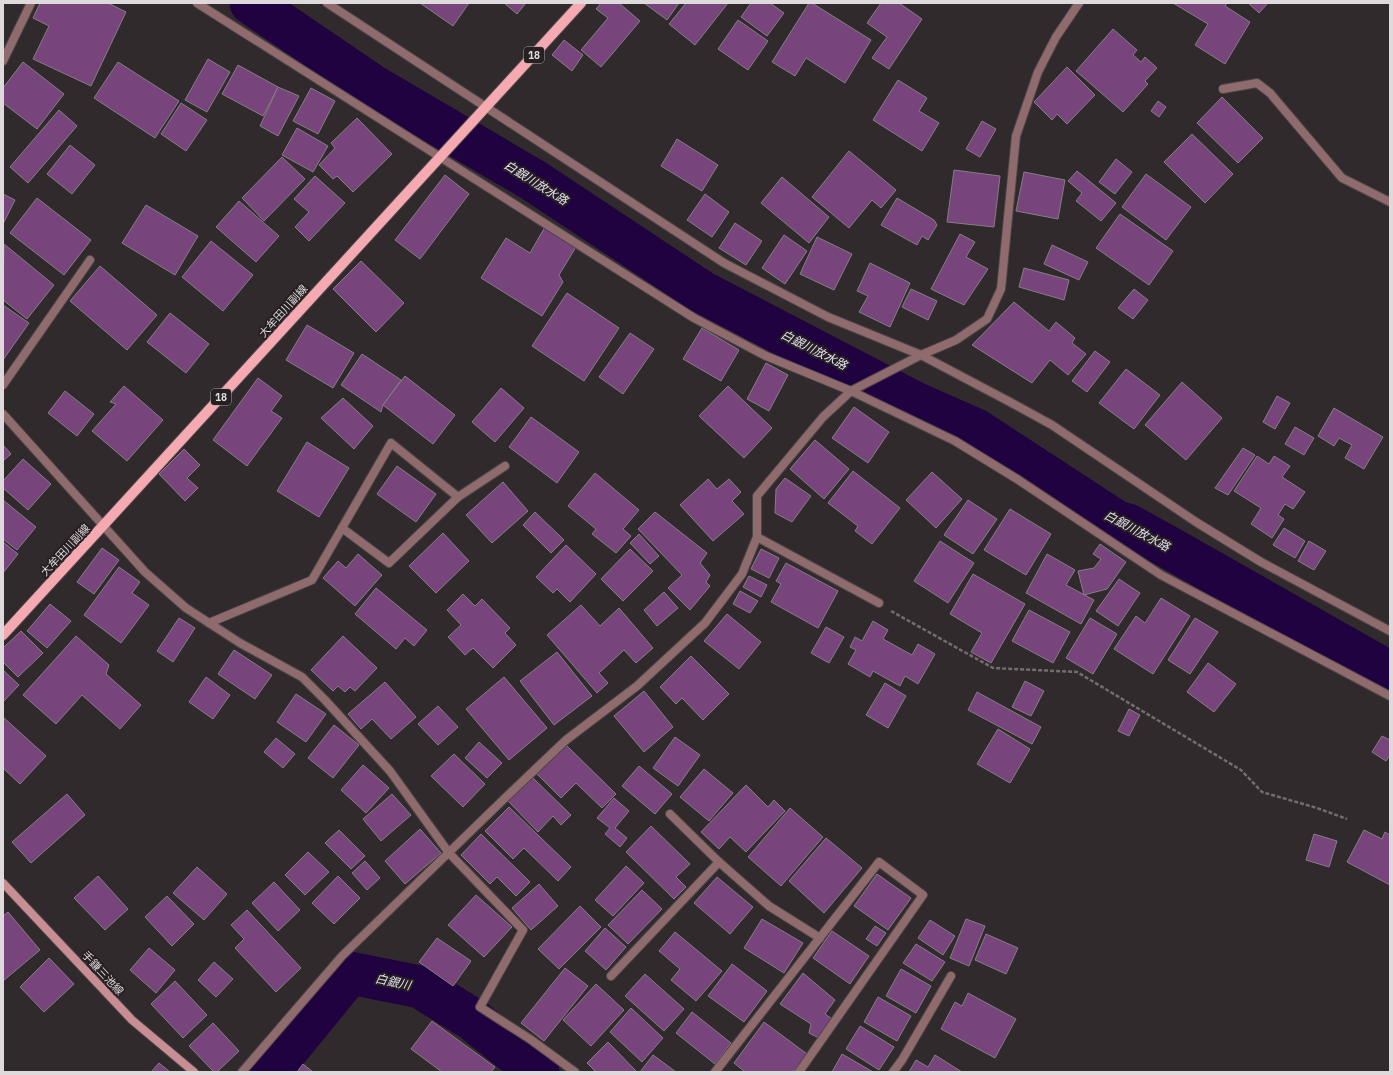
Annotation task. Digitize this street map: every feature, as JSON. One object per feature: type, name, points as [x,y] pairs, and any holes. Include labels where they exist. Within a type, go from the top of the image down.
[{"type":"main road","name":"大牟田川副線","points":[[3,635],[581,3]]},
{"type":"main road","name":"手鎌三池線","points":[[3,883],[132,1020],[194,1072]]},
{"type":"street","points":[[3,61],[31,3]]},
{"type":"street","points":[[197,3],[694,318],[766,356],[851,391],[955,441],[1017,479],[1161,575],[1390,696]]},
{"type":"street","points":[[327,3],[483,110],[724,263],[828,317],[921,355],[1052,425],[1189,518],[1261,562],[1390,631]]},
{"type":"street","points":[[242,1072],[342,956],[566,740],[637,686],[704,623],[742,574],[757,537],[757,496],[823,417],[851,391],[921,355],[956,340],[987,319],[1000,289],[1016,136],[1038,72],[1056,37],[1079,3]]},
{"type":"street","points":[[1223,90],[1257,83],[1270,93],[1342,178],[1390,202]]},
{"type":"street","points":[[3,385],[90,260]]},
{"type":"street","points":[[3,414],[145,572],[186,608],[307,682],[390,771],[449,853],[523,930],[480,1007],[530,1039],[575,1072]]},
{"type":"street","points":[[209,622],[312,580],[391,443],[458,496]]},
{"type":"street","points":[[342,528],[389,563],[458,496],[505,466]]},
{"type":"street","points":[[757,537],[879,604]]},
{"type":"street","points":[[670,814],[719,862],[769,906],[820,938]]},
{"type":"street","points":[[611,976],[719,862]]},
{"type":"street","points":[[715,1072],[879,862],[923,895],[799,1072]]},
{"type":"street","points":[[894,1072],[951,976]]},
{"type":"path","points":[[879,604],[993,668],[1077,672],[1241,770],[1262,792],[1318,808],[1347,819]]},
{"type":"building","points":[[40,3],[108,3],[126,12],[91,86],[33,59],[49,26],[33,18]]},
{"type":"building","points":[[420,3],[469,3],[453,26]]},
{"type":"building","points":[[504,3],[526,3],[517,14]]},
{"type":"building","points":[[601,3],[619,3],[640,21],[601,67],[581,50],[608,18],[596,9]]},
{"type":"building","points":[[644,3],[679,3],[667,20]]},
{"type":"building","points":[[686,3],[728,3],[695,45],[669,24]]},
{"type":"building","points":[[751,3],[770,3],[784,13],[767,36],[741,17]]},
{"type":"building","points":[[809,3],[812,3],[871,40],[845,83],[806,58],[795,76],[772,62]]},
{"type":"building","points":[[881,3],[899,3],[922,19],[889,69],[872,58],[887,37],[867,23]]},
{"type":"building","points":[[1173,3],[1227,3],[1225,6],[1250,22],[1225,64],[1195,45],[1208,24]]},
{"type":"building","points":[[1248,3],[1268,3],[1259,13]]},
{"type":"building","points":[[738,20],[768,41],[748,70],[718,49]]},
{"type":"building","points":[[1113,29],[1137,50],[1133,55],[1141,62],[1145,57],[1157,68],[1145,81],[1148,84],[1123,112],[1076,71]]},
{"type":"building","points":[[564,40],[583,55],[572,71],[552,55]]},
{"type":"building","points":[[208,59],[230,72],[207,112],[185,100]]},
{"type":"building","points":[[23,62],[64,94],[37,129],[3,103],[3,88]]},
{"type":"building","points":[[118,62],[179,101],[155,138],[94,98]]},
{"type":"building","points":[[238,65],[278,87],[263,116],[222,94]]},
{"type":"building","points":[[1067,67],[1095,95],[1067,124],[1057,114],[1052,120],[1034,102]]},
{"type":"building","points":[[898,80],[927,98],[919,111],[939,123],[922,151],[873,120]]},
{"type":"building","points":[[278,87],[299,96],[278,136],[260,126]]},
{"type":"building","points":[[311,88],[335,101],[318,134],[293,121]]},
{"type":"building","points":[[1222,97],[1263,138],[1238,163],[1197,123]]},
{"type":"building","points":[[1158,101],[1166,107],[1159,117],[1151,111]]},
{"type":"building","points":[[181,103],[207,120],[186,151],[161,134]]},
{"type":"building","points":[[59,110],[77,126],[28,183],[10,167]]},
{"type":"building","points":[[357,118],[392,154],[353,192],[337,176],[333,179],[319,165],[335,148],[331,143]]},
{"type":"building","points":[[982,121],[996,129],[980,157],[966,149]]},
{"type":"building","points":[[297,128],[328,146],[313,172],[282,155]]},
{"type":"building","points":[[1192,134],[1233,174],[1205,203],[1164,162]]},
{"type":"building","points":[[677,139],[718,165],[702,191],[661,166]]},
{"type":"building","points":[[70,145],[95,165],[72,194],[47,174]]},
{"type":"building","points":[[849,151],[896,190],[881,208],[872,200],[849,228],[812,197]]},
{"type":"building","points":[[282,157],[305,179],[264,221],[242,198]]},
{"type":"building","points":[[1116,159],[1132,172],[1115,194],[1099,182]]},
{"type":"building","points":[[954,170],[1000,176],[994,227],[947,222]]},
{"type":"building","points":[[1077,171],[1116,203],[1101,221],[1076,201],[1082,193],[1068,181]]},
{"type":"building","points":[[1024,172],[1065,180],[1058,219],[1016,211]]},
{"type":"building","points":[[1146,174],[1191,207],[1166,240],[1122,207]]},
{"type":"building","points":[[445,175],[469,194],[420,259],[395,240]]},
{"type":"building","points":[[315,176],[345,203],[309,241],[295,227],[309,212],[294,199]]},
{"type":"building","points":[[782,177],[829,217],[809,243],[761,203]]},
{"type":"building","points":[[3,194],[15,200],[3,224]]},
{"type":"building","points":[[705,194],[729,212],[712,237],[687,220]]},
{"type":"building","points":[[37,198],[91,240],[64,275],[10,233]]},
{"type":"building","points":[[897,198],[934,220],[937,225],[928,240],[922,236],[917,245],[881,225]]},
{"type":"building","points":[[239,201],[279,236],[256,262],[216,227]]},
{"type":"building","points":[[146,205],[198,236],[175,275],[122,243]]},
{"type":"building","points":[[1120,214],[1173,251],[1149,285],[1096,248]]},
{"type":"building","points":[[735,223],[762,241],[746,265],[719,248]]},
{"type":"building","points":[[545,227],[576,247],[559,275],[563,282],[542,316],[481,278],[506,238],[530,253]]},
{"type":"building","points":[[960,234],[975,242],[966,257],[988,269],[964,305],[931,289]]},
{"type":"building","points":[[784,235],[807,251],[785,284],[762,268]]},
{"type":"building","points":[[817,237],[852,254],[834,290],[800,274]]},
{"type":"building","points":[[211,241],[253,275],[223,311],[182,277]]},
{"type":"building","points":[[4,244],[54,285],[27,319],[3,300]]},
{"type":"building","points":[[1052,245],[1088,262],[1079,280],[1044,264]]},
{"type":"building","points":[[361,261],[404,303],[376,332],[333,289]]},
{"type":"building","points":[[870,263],[910,283],[890,327],[859,312],[868,296],[857,291]]},
{"type":"building","points":[[100,266],[157,315],[127,350],[70,301]]},
{"type":"building","points":[[1024,268],[1069,280],[1064,300],[1019,287]]},
{"type":"building","points":[[911,289],[937,301],[928,320],[902,307]]},
{"type":"building","points":[[1134,289],[1148,300],[1133,319],[1118,308]]},
{"type":"building","points":[[567,293],[619,328],[584,381],[532,346]]},
{"type":"building","points":[[1014,302],[1049,331],[1056,322],[1075,338],[1072,343],[1086,354],[1068,375],[1050,360],[1032,383],[972,345]]},
{"type":"building","points":[[3,305],[29,323],[3,360]]},
{"type":"building","points":[[170,313],[209,344],[186,373],[147,342]]},
{"type":"building","points":[[307,325],[354,353],[333,388],[286,360]]},
{"type":"building","points":[[702,328],[739,350],[721,381],[683,359]]},
{"type":"building","points":[[630,333],[654,349],[623,394],[599,377]]},
{"type":"building","points":[[1095,351],[1110,362],[1087,392],[1072,381]]},
{"type":"building","points":[[362,354],[401,380],[383,405],[381,412],[341,385]]},
{"type":"building","points":[[766,363],[788,375],[769,411],[747,399]]},
{"type":"building","points":[[1126,369],[1160,395],[1134,429],[1099,403]]},
{"type":"building","points":[[405,376],[455,415],[433,444],[383,405]]},
{"type":"building","points":[[258,378],[282,396],[271,411],[282,418],[247,466],[213,440]]},
{"type":"building","points":[[1182,382],[1222,418],[1186,460],[1145,425]]},
{"type":"building","points":[[124,386],[163,420],[127,461],[92,431],[116,404],[110,402]]},
{"type":"building","points":[[728,386],[772,428],[744,458],[699,416]]},
{"type":"building","points":[[501,388],[524,408],[495,442],[472,422]]},
{"type":"building","points":[[65,391],[94,414],[77,436],[48,413]]},
{"type":"building","points":[[1277,396],[1290,403],[1275,429],[1263,422]]},
{"type":"building","points":[[343,398],[373,426],[354,449],[321,418]]},
{"type":"building","points":[[854,407],[889,432],[868,463],[832,438]]},
{"type":"building","points":[[1334,408],[1383,437],[1364,469],[1345,458],[1352,445],[1339,438],[1334,446],[1318,436]]},
{"type":"building","points":[[531,417],[579,452],[557,483],[509,447]]},
{"type":"building","points":[[1295,427],[1314,438],[1304,455],[1285,444]]},
{"type":"building","points":[[815,440],[849,469],[824,499],[790,469]]},
{"type":"building","points":[[307,442],[349,468],[319,517],[277,491]]},
{"type":"building","points":[[3,445],[11,454],[3,461]]},
{"type":"building","points":[[1243,448],[1255,455],[1228,495],[1215,488]]},
{"type":"building","points":[[184,449],[200,465],[187,478],[198,488],[185,501],[159,474]]},
{"type":"building","points":[[1257,456],[1269,464],[1274,456],[1290,466],[1282,477],[1305,492],[1293,509],[1285,504],[1278,515],[1284,519],[1272,538],[1251,524],[1261,508],[1234,491]]},
{"type":"building","points":[[23,459],[51,484],[28,510],[3,488],[3,481]]},
{"type":"building","points":[[397,466],[436,494],[416,522],[377,494]]},
{"type":"building","points":[[853,471],[900,508],[872,544],[855,531],[858,526],[828,503]]},
{"type":"building","points":[[932,472],[962,499],[936,528],[906,500]]},
{"type":"building","points":[[595,473],[639,510],[623,529],[631,536],[616,553],[592,534],[596,529],[568,506]]},
{"type":"building","points":[[785,478],[811,496],[792,522],[775,513],[776,489]]},
{"type":"building","points":[[708,479],[717,489],[729,479],[741,492],[732,501],[744,514],[713,541],[680,505]]},
{"type":"building","points":[[503,482],[528,511],[492,543],[466,515]]},
{"type":"building","points":[[3,500],[36,527],[17,550],[3,539]]},
{"type":"building","points":[[968,500],[997,519],[973,554],[944,535]]},
{"type":"building","points":[[1010,509],[1051,534],[1026,575],[984,550]]},
{"type":"building","points":[[535,512],[564,540],[551,553],[523,525]]},
{"type":"building","points":[[655,512],[707,553],[700,563],[710,575],[706,582],[710,586],[690,610],[668,588],[682,575],[638,529]]},
{"type":"building","points":[[1284,528],[1305,541],[1295,558],[1273,545]]},
{"type":"building","points":[[443,533],[469,561],[436,593],[409,566]]},
{"type":"building","points":[[639,534],[659,556],[650,564],[630,543]]},
{"type":"building","points":[[940,541],[974,563],[948,603],[914,581]]},
{"type":"building","points":[[1309,541],[1326,551],[1314,570],[1298,561]]},
{"type":"building","points":[[3,542],[18,554],[3,573]]},
{"type":"building","points":[[1100,544],[1126,562],[1107,589],[1084,595],[1078,571],[1094,568],[1101,559],[1093,554]]},
{"type":"building","points":[[566,545],[596,574],[570,602],[557,589],[553,593],[536,577]]},
{"type":"building","points":[[102,548],[119,560],[94,594],[77,582]]},
{"type":"building","points":[[630,549],[653,571],[623,601],[601,579]]},
{"type":"building","points":[[761,549],[779,558],[769,578],[751,569]]},
{"type":"building","points":[[358,554],[382,575],[355,606],[323,578],[338,561],[346,568]]},
{"type":"building","points":[[1047,554],[1075,570],[1066,585],[1094,600],[1081,624],[1026,593]]},
{"type":"building","points":[[786,563],[838,591],[818,628],[771,602],[781,584],[776,581]]},
{"type":"building","points":[[119,567],[140,582],[132,593],[149,605],[121,643],[84,615]]},
{"type":"building","points":[[973,574],[1025,604],[991,663],[971,652],[982,633],[950,614]]},
{"type":"building","points":[[749,576],[767,585],[761,597],[743,587]]},
{"type":"building","points":[[1119,579],[1140,593],[1118,626],[1096,611]]},
{"type":"building","points":[[376,588],[427,630],[414,646],[405,638],[396,649],[355,614]]},
{"type":"building","points":[[740,591],[758,601],[750,613],[733,604]]},
{"type":"building","points":[[664,592],[678,608],[657,626],[644,610]]},
{"type":"building","points":[[463,594],[475,606],[482,599],[510,628],[505,633],[516,645],[493,668],[473,648],[465,655],[448,637],[461,625],[447,610]]},
{"type":"building","points":[[1161,598],[1190,616],[1153,674],[1114,649],[1136,616],[1145,623]]},
{"type":"building","points":[[50,604],[71,621],[47,648],[27,631]]},
{"type":"building","points":[[581,605],[600,626],[619,608],[653,648],[636,663],[624,650],[599,673],[608,683],[597,693],[547,635]]},
{"type":"building","points":[[1029,610],[1070,632],[1053,663],[1012,641]]},
{"type":"building","points":[[727,614],[761,642],[739,669],[704,641]]},
{"type":"building","points":[[179,618],[195,628],[173,662],[157,651]]},
{"type":"building","points":[[1090,618],[1117,634],[1093,674],[1066,658]]},
{"type":"building","points":[[1195,618],[1218,632],[1190,674],[1168,660]]},
{"type":"building","points":[[873,621],[888,630],[883,639],[912,655],[918,644],[935,654],[918,684],[905,676],[900,686],[873,671],[870,677],[848,664],[856,650],[850,647],[855,637],[862,641]]},
{"type":"building","points":[[826,627],[844,637],[829,663],[811,653]]},
{"type":"building","points":[[21,631],[43,653],[18,677],[3,662],[3,648]]},
{"type":"building","points":[[76,636],[109,665],[106,674],[141,705],[120,729],[82,695],[56,724],[23,695]]},
{"type":"building","points":[[343,636],[377,668],[355,691],[350,687],[345,692],[338,686],[333,691],[311,670]]},
{"type":"building","points":[[234,650],[272,675],[255,699],[218,674]]},
{"type":"building","points":[[557,652],[592,696],[554,725],[520,681]]},
{"type":"building","points":[[691,656],[729,694],[703,720],[682,698],[676,704],[660,687]]},
{"type":"building","points":[[1208,663],[1236,684],[1214,712],[1187,692]]},
{"type":"building","points":[[3,670],[19,685],[3,702]]},
{"type":"building","points":[[206,677],[230,695],[213,719],[189,702]]},
{"type":"building","points":[[504,677],[547,728],[509,760],[466,709]]},
{"type":"building","points":[[1025,681],[1044,691],[1031,716],[1012,707]]},
{"type":"building","points":[[385,682],[416,717],[391,739],[372,719],[361,729],[348,714]]},
{"type":"building","points":[[885,683],[906,696],[888,728],[866,715]]},
{"type":"building","points":[[644,691],[673,727],[644,752],[614,716]]},
{"type":"building","points":[[977,692],[1041,727],[1032,744],[968,710]]},
{"type":"building","points":[[296,694],[326,714],[306,742],[277,722]]},
{"type":"building","points":[[438,706],[458,727],[438,745],[418,724]]},
{"type":"building","points":[[1129,709],[1140,715],[1129,736],[1118,731]]},
{"type":"building","points":[[3,717],[46,756],[20,784],[3,768]]},
{"type":"building","points":[[334,725],[359,745],[333,778],[308,758]]},
{"type":"building","points":[[998,729],[1030,749],[1010,783],[977,764]]},
{"type":"building","points":[[1382,736],[1390,740],[1390,755],[1386,761],[1372,752]]},
{"type":"building","points":[[675,737],[700,755],[678,786],[653,768]]},
{"type":"building","points":[[276,738],[295,754],[283,768],[264,752]]},
{"type":"building","points":[[479,742],[502,763],[487,778],[465,758]]},
{"type":"building","points":[[566,745],[616,794],[602,808],[576,783],[561,798],[537,774]]},
{"type":"building","points":[[454,754],[485,784],[463,807],[431,776]]},
{"type":"building","points":[[363,765],[389,788],[366,813],[341,790]]},
{"type":"building","points":[[639,766],[672,794],[655,814],[622,786]]},
{"type":"building","points":[[704,769],[733,793],[709,821],[680,797]]},
{"type":"building","points":[[532,777],[571,815],[561,825],[553,816],[538,832],[508,801]]},
{"type":"building","points":[[746,785],[768,807],[774,800],[785,811],[746,852],[730,837],[719,849],[701,832]]},
{"type":"building","points":[[67,794],[85,815],[31,863],[12,842]]},
{"type":"building","points":[[392,794],[411,815],[381,841],[363,819]]},
{"type":"building","points":[[614,798],[629,811],[615,828],[627,838],[620,847],[605,834],[610,828],[597,818]]},
{"type":"building","points":[[509,807],[571,867],[558,881],[524,848],[513,859],[485,831]]},
{"type":"building","points":[[790,808],[823,837],[781,886],[748,857]]},
{"type":"building","points":[[651,826],[690,864],[676,877],[686,887],[674,899],[626,852]]},
{"type":"building","points":[[420,829],[441,853],[405,884],[385,861]]},
{"type":"building","points":[[339,830],[365,856],[351,869],[325,843]]},
{"type":"building","points":[[1364,830],[1382,839],[1385,832],[1390,835],[1390,885],[1347,862]]},
{"type":"building","points":[[481,834],[530,882],[516,896],[497,877],[490,884],[461,855]]},
{"type":"building","points":[[1314,834],[1337,841],[1329,867],[1306,860]]},
{"type":"building","points":[[826,838],[862,868],[824,913],[789,881]]},
{"type":"building","points":[[308,852],[329,872],[305,895],[285,875]]},
{"type":"building","points":[[365,861],[380,878],[367,890],[352,873]]},
{"type":"building","points":[[626,866],[644,883],[613,916],[595,900]]},
{"type":"building","points":[[197,867],[227,894],[204,920],[173,893]]},
{"type":"building","points":[[877,874],[911,898],[888,930],[854,906]]},
{"type":"building","points":[[98,876],[128,909],[105,930],[74,898]]},
{"type":"building","points":[[338,876],[360,898],[334,924],[312,903]]},
{"type":"building","points":[[717,877],[753,907],[730,934],[694,903]]},
{"type":"building","points":[[274,882],[300,910],[278,931],[252,903]]},
{"type":"building","points":[[539,884],[558,906],[531,930],[512,908]]},
{"type":"building","points":[[642,890],[662,909],[628,944],[608,925]]},
{"type":"building","points":[[476,895],[512,927],[484,957],[448,925]]},
{"type":"building","points":[[167,896],[194,924],[172,946],[145,917]]},
{"type":"building","points":[[580,906],[601,927],[559,969],[538,949]]},
{"type":"building","points":[[247,910],[301,968],[276,992],[235,948],[244,939],[231,925]]},
{"type":"building","points":[[8,912],[40,950],[3,981],[3,916]]},
{"type":"building","points":[[762,919],[803,943],[784,973],[744,948]]},
{"type":"building","points":[[966,919],[985,926],[969,966],[950,958]]},
{"type":"building","points":[[930,920],[955,936],[943,955],[918,938]]},
{"type":"building","points":[[875,926],[886,933],[877,946],[866,939]]},
{"type":"building","points":[[605,928],[626,947],[606,970],[585,951]]},
{"type":"building","points":[[832,931],[869,956],[850,984],[813,958]]},
{"type":"building","points":[[675,932],[722,971],[696,1001],[671,980],[680,969],[659,951]]},
{"type":"building","points":[[986,934],[1018,948],[1006,974],[975,960]]},
{"type":"building","points":[[437,938],[471,961],[453,986],[419,962]]},
{"type":"building","points":[[916,944],[945,962],[932,981],[903,963]]},
{"type":"building","points":[[149,948],[175,970],[156,993],[130,970]]},
{"type":"building","points":[[49,958],[74,984],[44,1012],[20,987]]},
{"type":"building","points":[[214,962],[233,979],[216,997],[198,980]]},
{"type":"building","points":[[732,964],[767,991],[744,1022],[708,996]]},
{"type":"building","points":[[565,968],[588,986],[544,1041],[521,1023]]},
{"type":"building","points":[[901,969],[931,986],[916,1013],[886,996]]},
{"type":"building","points":[[803,973],[835,1000],[825,1014],[832,1019],[819,1038],[809,1033],[811,1024],[780,1004]]},
{"type":"building","points":[[645,974],[684,1009],[664,1031],[625,996]]},
{"type":"building","points":[[175,981],[207,1015],[183,1038],[151,1004]]},
{"type":"building","points":[[596,984],[624,1010],[591,1046],[563,1020]]},
{"type":"building","points":[[968,993],[1016,1019],[995,1058],[941,1029],[955,1002],[962,1006]]},
{"type":"building","points":[[878,997],[911,1016],[897,1041],[864,1022]]},
{"type":"building","points":[[631,1008],[663,1038],[642,1062],[610,1032]]},
{"type":"building","points":[[692,1012],[731,1043],[715,1064],[676,1033]]},
{"type":"building","points":[[432,1021],[495,1067],[491,1072],[442,1072],[411,1049]]},
{"type":"building","points":[[764,1022],[807,1054],[793,1072],[745,1072],[734,1063]]},
{"type":"building","points":[[213,1023],[239,1051],[217,1072],[214,1072],[189,1046]]},
{"type":"building","points":[[860,1026],[894,1047],[879,1070],[846,1049]]},
{"type":"building","points":[[608,1042],[636,1071],[635,1072],[596,1072],[587,1063]]},
{"type":"building","points":[[842,1054],[873,1072],[832,1072]]},
{"type":"building","points":[[653,1055],[676,1072],[640,1072]]},
{"type":"building","points":[[935,1055],[962,1072],[909,1072],[916,1060],[928,1067]]},
{"type":"building","points":[[159,1063],[170,1072],[151,1072]]},
{"type":"building","points":[[303,1064],[313,1072],[297,1072]]},
{"type":"waterway","name":"白銀川放水路","points":[[251,3],[373,86],[533,180],[702,292],[917,404],[976,430],[1117,522],[1128,525],[1168,547],[1390,673]]},
{"type":"waterway","name":"白銀川","points":[[269,1072],[350,973],[420,987],[472,1019],[538,1072]]}]
